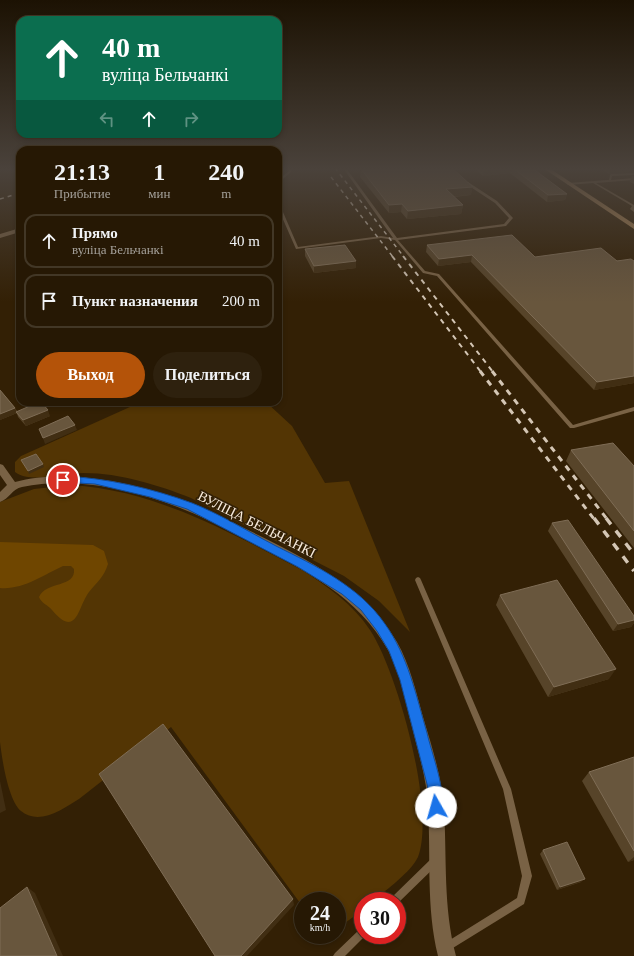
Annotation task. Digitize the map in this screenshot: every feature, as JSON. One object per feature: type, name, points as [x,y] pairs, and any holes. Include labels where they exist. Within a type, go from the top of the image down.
[{"type":"street","points":[[612,213],[634,227]]},
{"type":"street","points":[[0,236],[16,231]]},
{"type":"street","points":[[0,467],[13,486],[0,498]]},
{"type":"street","name":"ВУЛІЦА БЕЛЬЧАНКІ","points":[[13,486],[63,480],[95,481],[171,499],[210,515],[302,564],[346,591],[364,607],[381,627],[394,649],[406,680],[434,784],[439,918],[445,952]]},
{"type":"lane","points":[[377,213],[396,239],[424,272],[438,275],[572,427],[634,409]]},
{"type":"lane","points":[[282,214],[297,248],[381,237],[396,239],[505,225],[511,218],[506,213]]},
{"type":"lane","points":[[418,580],[507,789],[527,876],[522,901],[445,952]]},
{"type":"lane","points":[[403,892],[436,860]]},
{"type":"lane","points":[[338,956],[354,941]]},
{"type":"shaded area","points":[[132,406],[270,406],[292,426],[325,483],[349,481],[410,632],[379,601],[344,576],[191,498],[152,484],[111,475],[76,473],[39,478],[30,477],[15,472],[15,462],[21,456]]},
{"type":"shaded area","points":[[71,485],[102,489],[132,495],[191,515],[247,541],[302,570],[339,596],[356,612],[370,630],[381,650],[402,707],[411,741],[418,775],[422,807],[422,835],[418,857],[410,869],[384,892],[354,892],[354,916],[346,922],[346,892],[294,892],[294,895],[171,727],[79,799],[66,807],[51,814],[35,817],[21,811],[16,806],[6,779],[0,742],[0,502],[34,489]]},
{"type":"shaded area","points":[[0,542],[93,545],[104,551],[108,564],[102,576],[85,598],[76,618],[67,622],[60,618],[41,601],[39,597],[48,589],[70,579],[73,575],[74,569],[71,566],[63,566],[17,587],[0,588]]},
{"type":"building","points":[[512,235],[535,257],[601,248],[617,261],[631,259],[634,261],[634,376],[597,382],[472,255],[439,259],[427,245]]},
{"type":"building","points":[[345,245],[356,261],[314,266],[305,249]]},
{"type":"building","points":[[0,390],[15,408],[0,414]]},
{"type":"building","points":[[30,406],[44,406],[48,410],[23,420],[16,412]]},
{"type":"building","points":[[68,416],[75,425],[43,438],[39,429]]},
{"type":"building","points":[[613,443],[634,466],[634,531],[571,450]]},
{"type":"building","points":[[36,454],[43,464],[28,471],[21,460]]},
{"type":"building","points":[[568,520],[634,616],[634,620],[618,624],[552,523]]},
{"type":"building","points":[[557,580],[616,669],[554,687],[500,595]]},
{"type":"building","points":[[163,724],[293,899],[241,956],[215,956],[99,774]]},
{"type":"building","points":[[634,757],[634,851],[589,772]]},
{"type":"building","points":[[567,842],[585,879],[560,887],[543,850]]},
{"type":"building","points":[[27,887],[57,956],[0,956],[0,908]]},
{"type":"railway","points":[[359,213],[393,257]]},
{"type":"railway","points":[[370,213],[404,257]]},
{"type":"railway","points":[[392,256],[481,372]]},
{"type":"railway","points":[[403,256],[493,372]]},
{"type":"railway","points":[[480,371],[594,519]]},
{"type":"railway","points":[[492,371],[607,519]]},
{"type":"railway","points":[[594,518],[634,571]]},
{"type":"railway","points":[[606,518],[634,554]]},
{"type":"route","points":[[63,480],[95,481],[171,499],[190,506],[210,515],[326,577],[346,591],[364,607],[381,627],[394,649],[406,680],[434,784],[436,807]]}]
